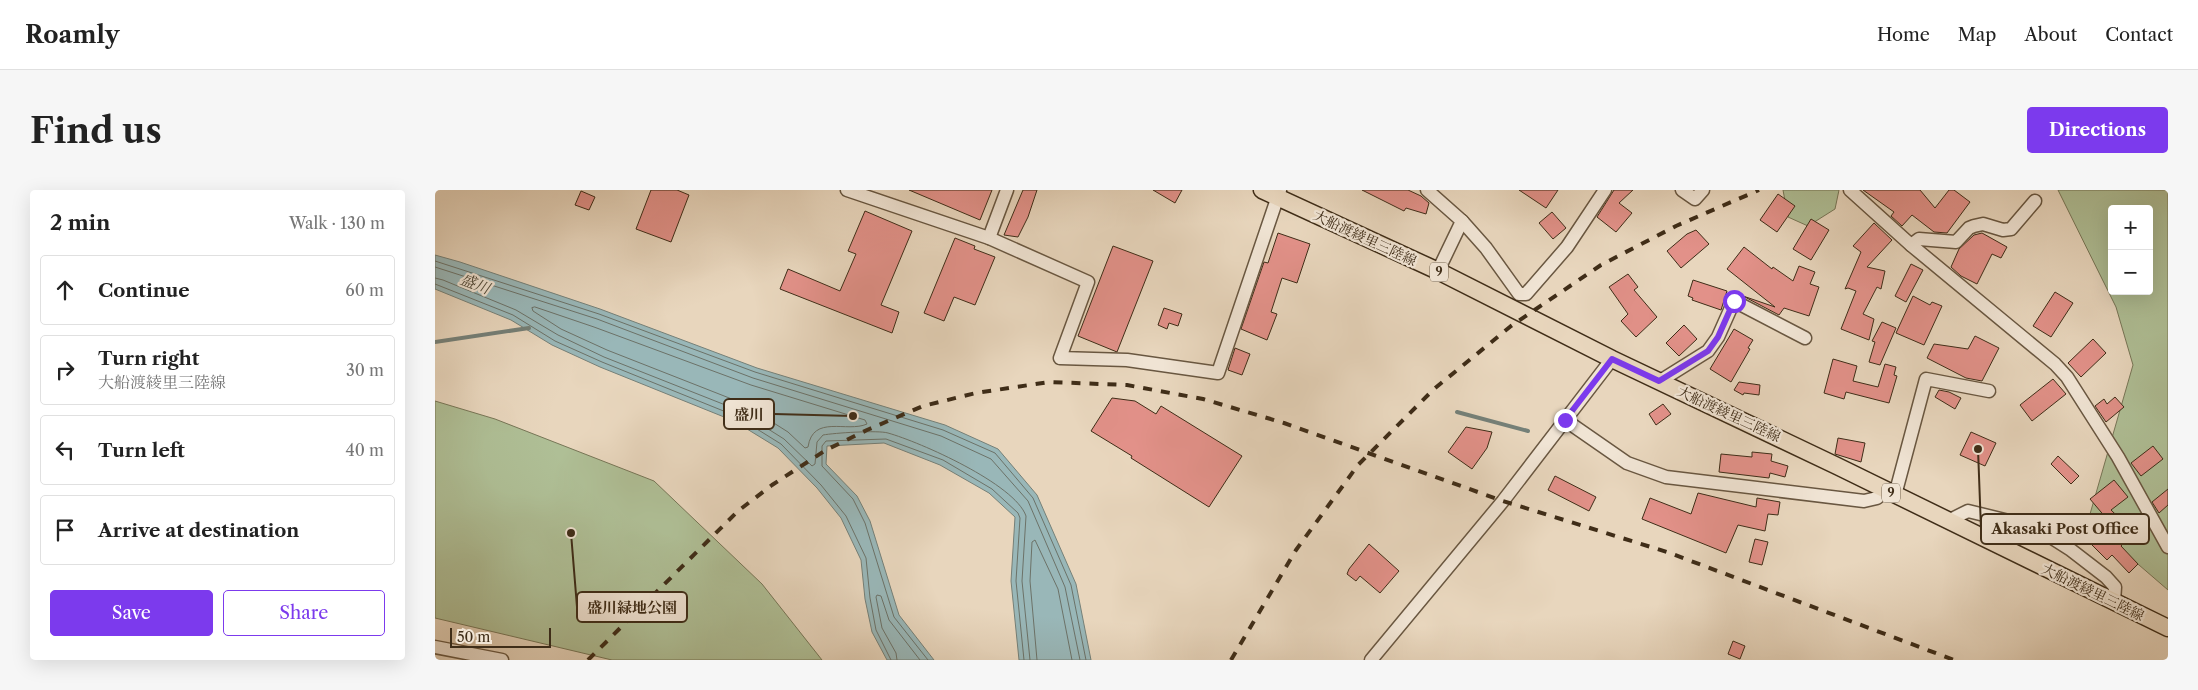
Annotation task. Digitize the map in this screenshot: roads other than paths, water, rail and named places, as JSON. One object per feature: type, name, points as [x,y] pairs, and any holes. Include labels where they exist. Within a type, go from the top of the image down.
[{"type":"main road","name":"大船渡綾里三陸線","points":[[1273,192],[1438,271],[1612,359],[1891,492],[2168,628]]},
{"type":"street","points":[[847,190],[989,238],[1088,282],[1060,358],[1127,360],[1218,373],[1273,192]]},
{"type":"street","points":[[989,238],[1007,190]]},
{"type":"street","points":[[1427,190],[1462,221],[1486,248],[1519,294],[1526,294],[1567,247],[1605,190]]},
{"type":"street","points":[[1682,190],[1695,199],[1703,190]]},
{"type":"street","points":[[1850,190],[1911,245],[2055,364],[2067,378],[2118,457],[2168,547]]},
{"type":"street","points":[[1911,245],[1919,240],[1956,242],[1969,228],[1983,224],[2003,230],[2011,228],[2035,201]]},
{"type":"street","points":[[1438,271],[1462,221]]},
{"type":"street","points":[[1659,381],[1708,351],[1718,337],[1734,301],[1805,338]]},
{"type":"street","points":[[1371,660],[1503,501],[1612,359]]},
{"type":"street","points":[[1565,420],[1627,463],[1666,477],[1864,501],[1891,492],[1926,379],[1989,392]]},
{"type":"street","points":[[1948,521],[1968,511],[2025,525],[2049,536],[2106,577],[2115,587],[2114,602]]},
{"type":"street","points":[[435,646],[502,660]]},
{"type":"water","points":[[435,255],[600,309],[757,368],[945,425],[998,449],[1037,495],[1076,584],[1091,660],[1019,660],[1011,581],[1015,517],[989,493],[940,465],[884,443],[827,446],[826,464],[857,496],[870,521],[899,615],[934,660],[887,660],[872,632],[865,599],[861,560],[841,518],[817,488],[778,448],[734,421],[600,367],[552,345],[511,320],[435,289]]},
{"type":"waterway","points":[[435,342],[529,328]]},
{"type":"waterway","points":[[1457,412],[1528,431]]},
{"type":"railway","points":[[1231,660],[1296,550],[1358,465],[1434,389],[1511,326],[1601,265],[1676,226],[1759,190]]},
{"type":"railway","points":[[588,660],[738,511],[772,485],[826,450],[923,406],[976,393],[1049,382],[1127,385],[1203,399],[1284,423],[1503,501],[1667,552],[1954,660]]},
{"type":"place","name":"盛川","points":[[853,416]]},
{"type":"place","name":"Akasaki Post Office","points":[[1978,449]]},
{"type":"place","name":"盛川緑地公園","points":[[571,533]]}]
